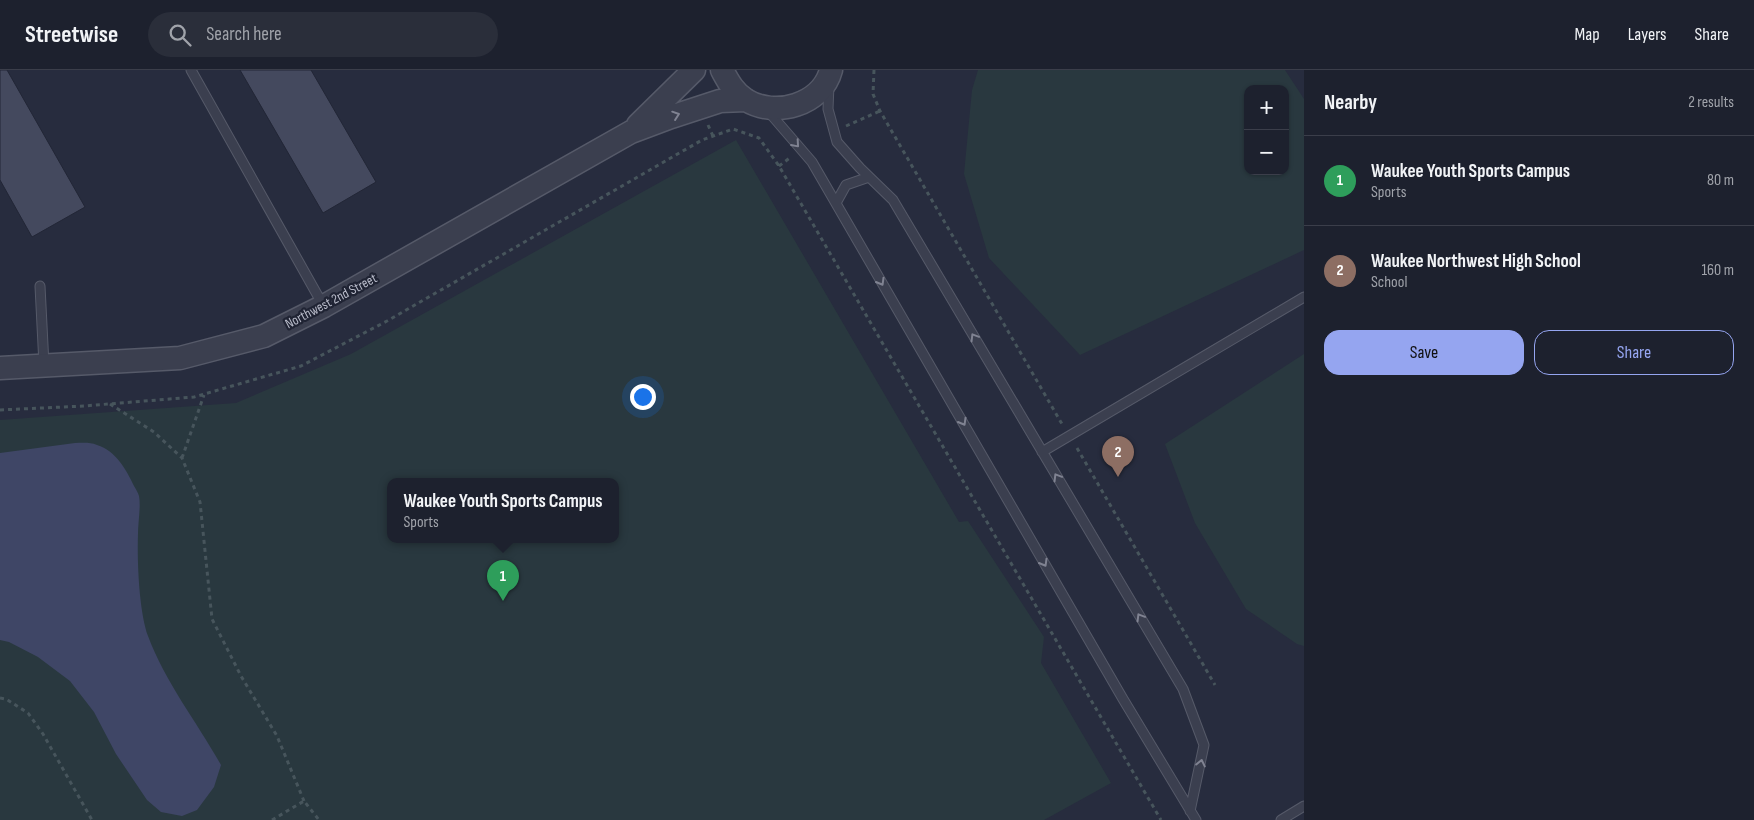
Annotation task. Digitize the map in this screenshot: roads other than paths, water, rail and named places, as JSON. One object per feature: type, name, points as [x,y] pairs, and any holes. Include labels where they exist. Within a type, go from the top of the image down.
[{"type":"street","name":"Northwest 2nd Street","points":[[630,132],[694,70]]},
{"type":"street","points":[[722,70],[731,86],[755,104]]},
{"type":"street","name":"Northwest 2nd Street","points":[[0,368],[180,358],[264,336],[324,306],[630,132],[671,116],[720,101],[783,108],[802,103],[818,92],[831,73]]},
{"type":"lane","points":[[191,70],[324,306]]},
{"type":"lane","points":[[831,73],[828,109],[837,142],[894,200],[1183,689],[1204,744],[1190,811]]},
{"type":"lane","points":[[755,104],[812,162],[1123,699],[1196,820]]},
{"type":"lane","points":[[836,203],[846,185],[870,177]]},
{"type":"lane","points":[[40,286],[44,365]]},
{"type":"lane","points":[[1042,452],[1304,297]]},
{"type":"lane","points":[[1281,820],[1304,806]]},
{"type":"water","points":[[75,443],[94,444],[110,452],[124,467],[138,492],[140,505],[138,572],[142,613],[148,636],[172,686],[221,765],[214,787],[197,810],[182,816],[161,812],[147,800],[116,754],[94,712],[70,681],[38,657],[9,642],[0,640],[0,453]]},
{"type":"place","name":"Waukee Northwest High School","points":[[1118,477]]},
{"type":"place","name":"Waukee Youth Sports Campus","points":[[503,601]]}]
